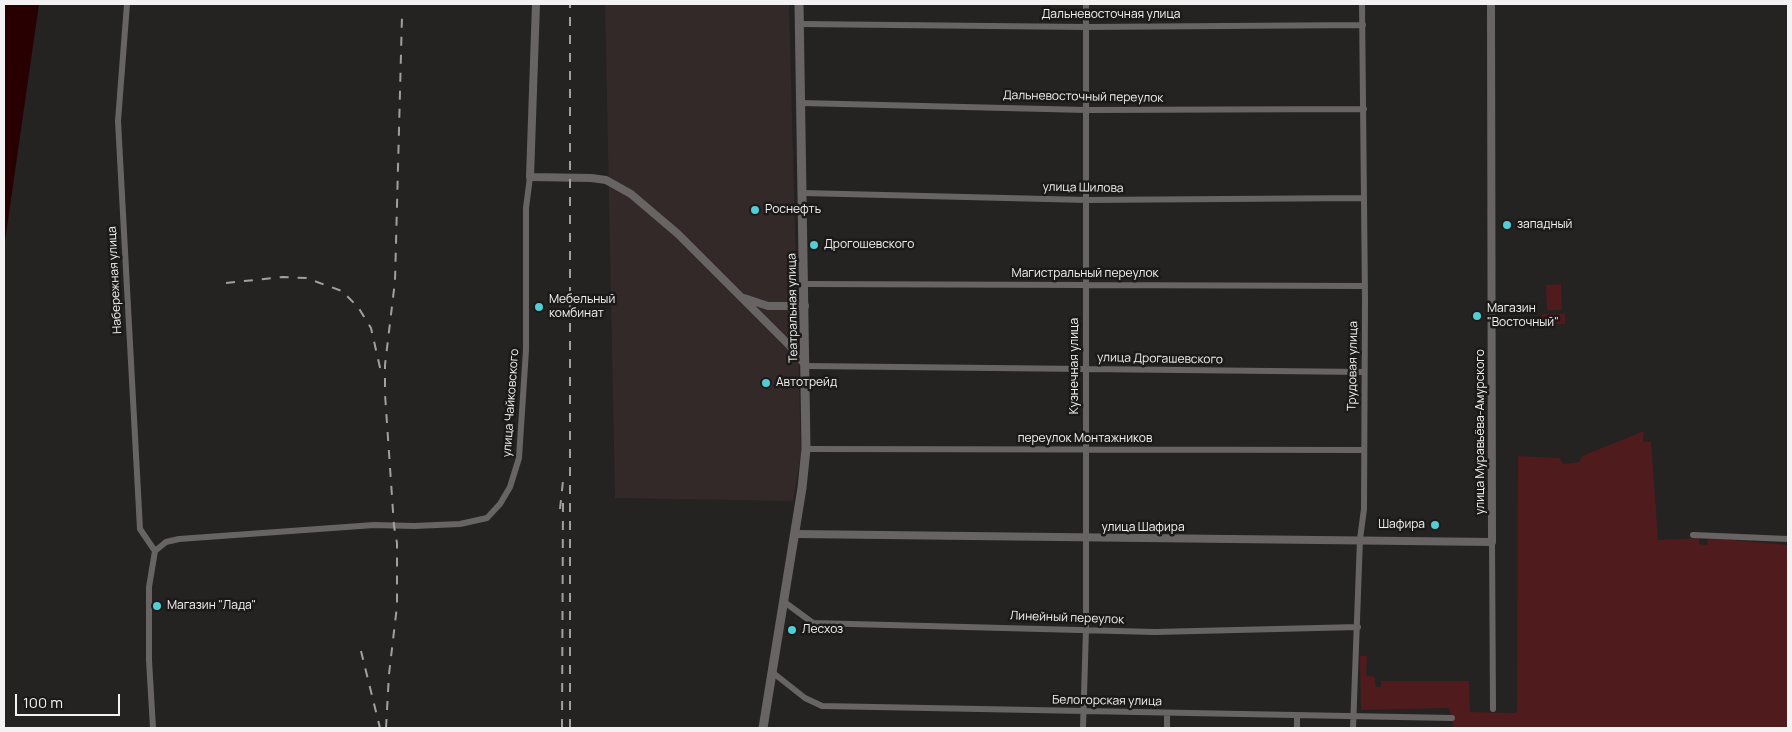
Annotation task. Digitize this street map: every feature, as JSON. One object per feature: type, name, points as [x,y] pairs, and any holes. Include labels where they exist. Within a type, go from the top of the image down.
[{"type":"main road","name":"Театральная улица","points":[[762,728],[806,449],[805,284],[799,4]]},
{"type":"street","name":"Набережная улица","points":[[128,4],[118,121],[140,529],[155,551]]},
{"type":"street","name":"улица Чайковского","points":[[155,551],[166,542],[179,539],[374,525],[460,524],[487,518],[500,504],[510,487],[519,458],[526,350],[526,208],[530,177],[536,4]]},
{"type":"street","name":"Кузнечная улица","points":[[1083,728],[1086,629],[1084,539],[1087,285],[1086,4]]},
{"type":"street","name":"Трудовая улица","points":[[1353,728],[1360,539],[1364,509],[1365,286],[1362,4]]},
{"type":"street","name":"улица Муравьёва-Амурского","points":[[1491,4],[1492,709]]},
{"type":"street","name":"Дальневосточная улица","points":[[800,24],[1086,27],[1363,25]]},
{"type":"street","name":"Дальневосточный переулок","points":[[802,103],[1086,110],[1364,109]]},
{"type":"street","points":[[530,177],[591,178],[616,184],[631,194],[678,234],[793,349],[806,366]]},
{"type":"street","name":"улица Шилова","points":[[803,193],[1086,200],[1364,198]]},
{"type":"street","name":"Магистральный переулок","points":[[805,284],[1365,286]]},
{"type":"street","points":[[741,297],[768,306],[805,306]]},
{"type":"street","name":"улица Дрогашевского","points":[[806,366],[1364,372]]},
{"type":"street","name":"переулок Монтажников","points":[[806,449],[1364,450]]},
{"type":"street","name":"улица Шафира","points":[[794,534],[1084,539],[1360,539],[1492,542]]},
{"type":"street","points":[[1693,535],[1788,539]]},
{"type":"street","points":[[154,728],[149,660],[148,587],[155,551]]},
{"type":"street","name":"Линейный переулок","points":[[783,601],[813,623],[1155,632],[1358,627]]},
{"type":"street","name":"Белогорская улица","points":[[772,672],[806,698],[822,706],[1452,718]]},
{"type":"street","points":[[1167,714],[1167,728]]},
{"type":"street","points":[[1297,716],[1297,728]]},
{"type":"shaded area","points":[[4,4],[39,4],[4,248]]},
{"type":"shaded area","points":[[605,4],[789,4],[801,455],[793,501],[615,498]]},
{"type":"shaded area","points":[[1561,284],[1562,310],[1547,310],[1546,285]]},
{"type":"shaded area","points":[[1542,314],[1565,314],[1565,324],[1542,325]]},
{"type":"shaded area","points":[[1644,431],[1643,442],[1651,442],[1658,540],[1699,538],[1699,544],[1707,545],[1708,538],[1788,545],[1788,728],[1454,728],[1449,708],[1361,710],[1360,656],[1367,656],[1366,675],[1375,677],[1376,687],[1381,687],[1381,681],[1469,681],[1470,712],[1514,713],[1517,711],[1518,456],[1560,458],[1563,464],[1580,462],[1582,456]]},
{"type":"railway","points":[[570,4],[570,728]]},
{"type":"railway","points":[[386,728],[389,674],[397,606],[397,543],[394,526],[385,394],[385,365],[395,281],[402,16]]},
{"type":"railway","points":[[226,283],[283,277],[306,278],[342,291],[358,307],[371,328],[381,372]]},
{"type":"railway","points":[[560,509],[563,481]]},
{"type":"railway","points":[[562,728],[563,502]]},
{"type":"railway","points":[[361,651],[380,728]]},
{"type":"place","name":"Роснефть","points":[[755,210]]},
{"type":"place","name":"западный","points":[[1507,225]]},
{"type":"place","name":"Дрогошевского","points":[[814,245]]},
{"type":"place","name":"Мебельный комбинат","points":[[539,307]]},
{"type":"place","name":"Магазин \"Восточный\"","points":[[1477,316]]},
{"type":"place","name":"Автотрейд","points":[[766,383]]},
{"type":"place","name":"Шафира","points":[[1435,525]]},
{"type":"place","name":"Магазин \"Лада\"","points":[[157,606]]},
{"type":"place","name":"Лесхоз","points":[[792,630]]}]
